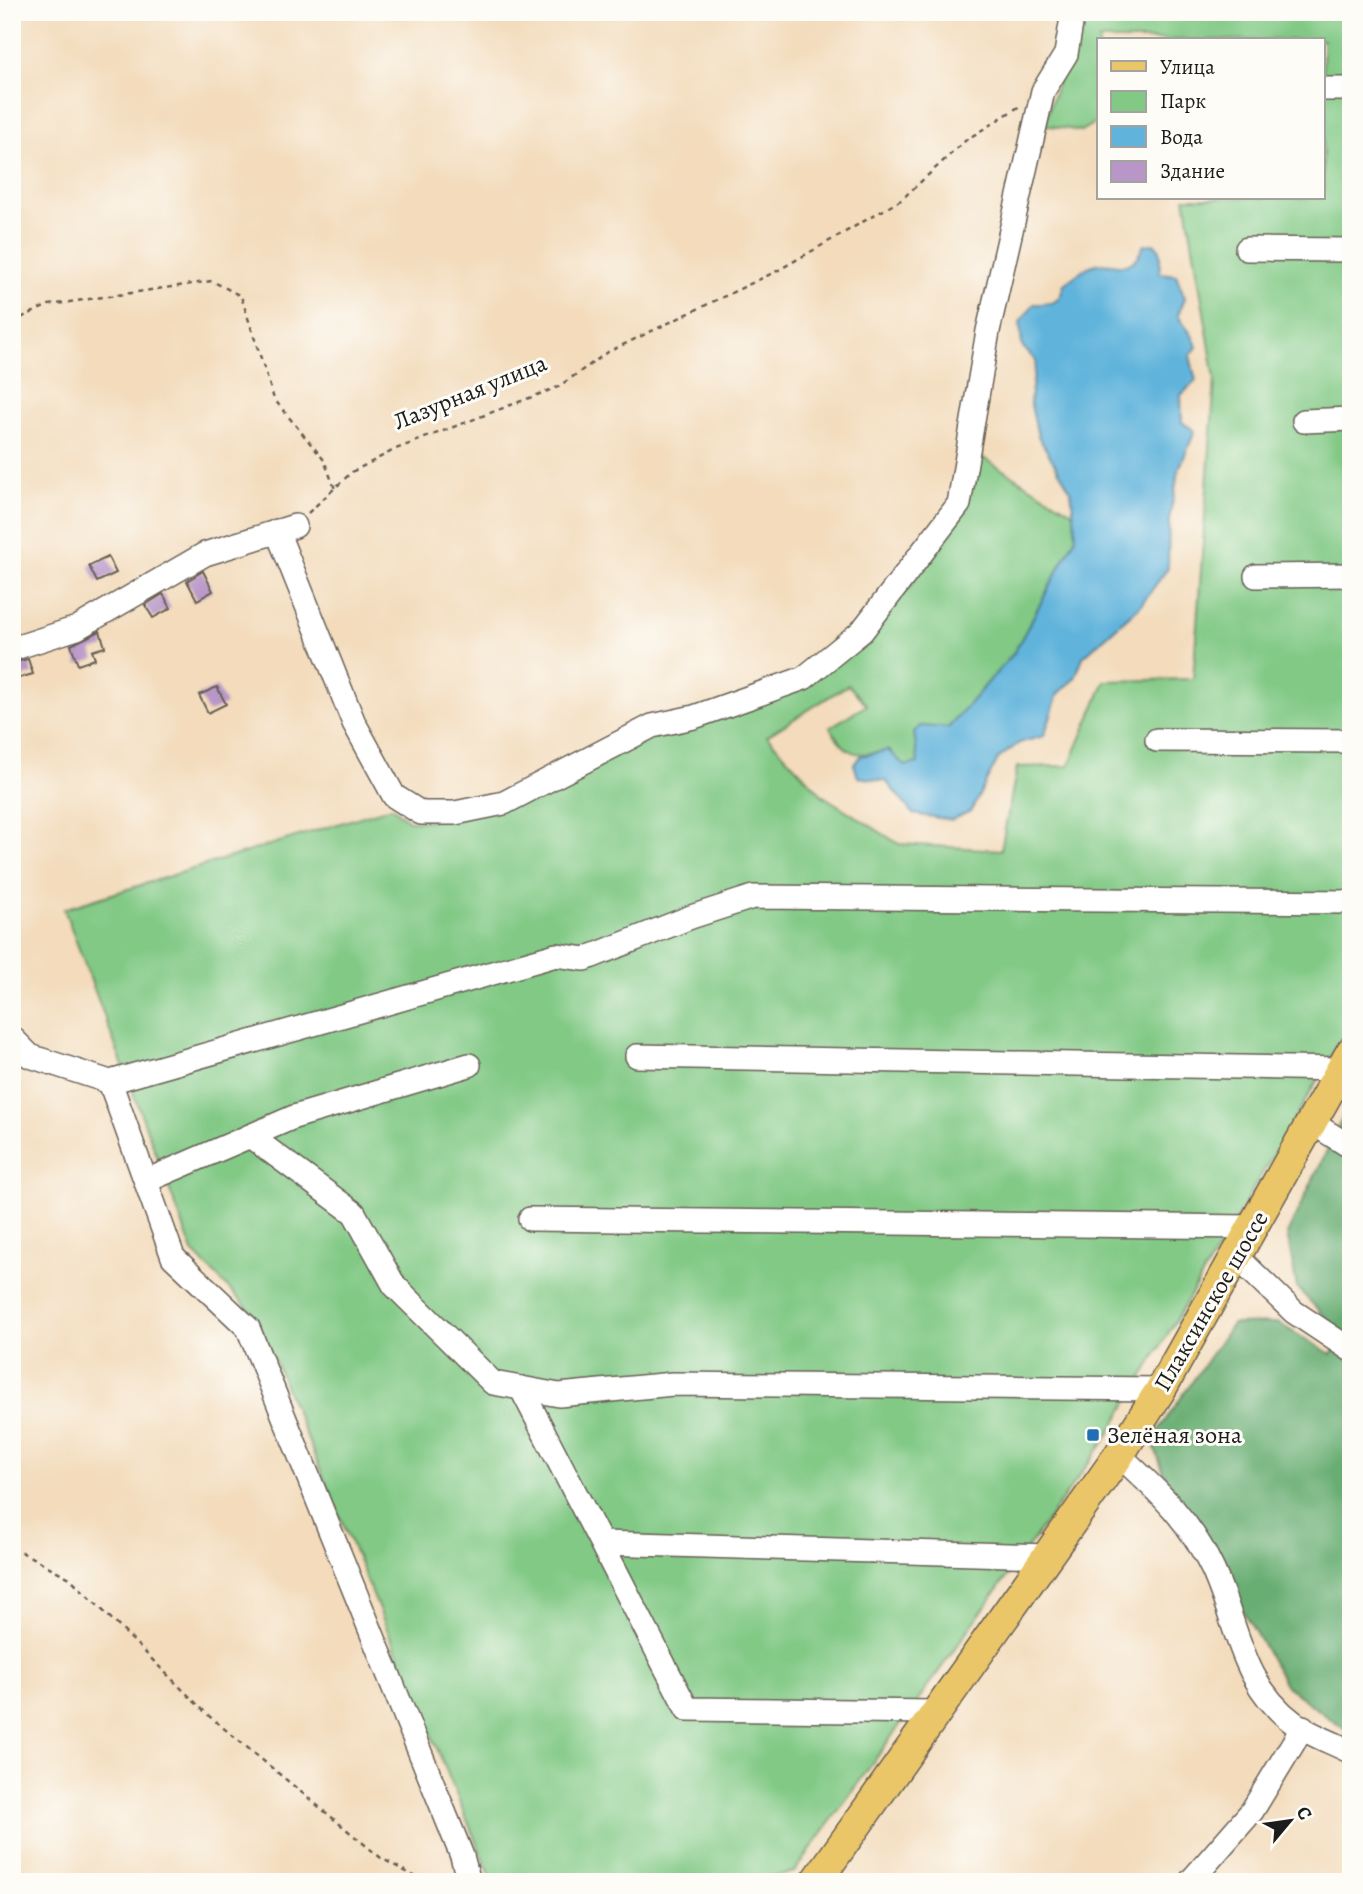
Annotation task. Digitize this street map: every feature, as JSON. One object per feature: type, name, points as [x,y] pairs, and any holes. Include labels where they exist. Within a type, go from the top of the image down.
[{"type":"main road","name":"Плаксинское шоссе","points":[[816,1882],[1119,1455],[1161,1389],[1346,1060]]},
{"type":"street","points":[[12,649],[77,628],[205,554],[286,529],[354,723],[394,796],[421,813],[455,813],[504,803],[652,726],[694,716],[804,678],[862,631],[958,504],[988,331],[1044,91],[1066,54],[1073,12]]},
{"type":"street","points":[[1324,89],[1351,89]]},
{"type":"street","points":[[1247,249],[1351,250]]},
{"type":"street","points":[[1304,421],[1351,419]]},
{"type":"street","points":[[1256,576],[1351,575]]},
{"type":"street","points":[[1157,740],[1351,741]]},
{"type":"street","points":[[12,1038],[21,1059],[110,1082],[556,955],[585,960],[691,917],[753,897],[1351,902]]},
{"type":"street","points":[[637,1056],[1346,1060]]},
{"type":"street","points":[[146,1181],[294,1117],[469,1065]]},
{"type":"street","points":[[110,1082],[173,1257],[248,1328],[457,1843],[469,1882]]},
{"type":"street","points":[[1311,1123],[1351,1147]]},
{"type":"street","points":[[250,1136],[354,1213],[394,1285],[493,1383],[559,1395],[673,1384],[1161,1389]]},
{"type":"street","points":[[530,1219],[1253,1227]]},
{"type":"street","points":[[1236,1256],[1294,1312],[1351,1350]]},
{"type":"street","points":[[521,1388],[687,1709],[935,1712]]},
{"type":"street","points":[[1119,1455],[1174,1506],[1213,1570],[1245,1663],[1261,1692],[1303,1727],[1351,1752]]},
{"type":"street","points":[[602,1543],[1047,1556]]},
{"type":"street","points":[[1190,1882],[1252,1811],[1303,1727]]},
{"type":"path","name":"Лазурная улица","points":[[286,529],[352,472],[396,449],[558,387],[608,352],[777,271],[901,200],[966,140],[1044,91]]},
{"type":"path","points":[[12,322],[49,305],[212,281],[241,296],[274,399],[324,460],[335,489]]},
{"type":"path","points":[[12,1547],[70,1578],[209,1716],[381,1858],[425,1882]]},
{"type":"path","points":[[12,1847],[24,1882]]},
{"type":"green space","points":[[1080,12],[1351,12],[1351,1023],[1106,1439],[794,1872],[743,1882],[493,1882],[256,1316],[193,1252],[64,909],[392,807],[409,821],[453,820],[638,740],[821,673],[910,588],[929,553],[964,509],[980,456],[1074,513],[1076,537],[1014,653],[948,728],[920,726],[918,763],[905,766],[888,750],[860,754],[842,744],[830,727],[867,705],[848,685],[767,736],[822,795],[899,844],[1001,850],[1017,767],[1069,766],[1105,681],[1193,679],[1215,379],[1185,200],[1324,200],[1324,38],[1097,38],[1097,121],[1081,131],[1044,125]]},
{"type":"green space","points":[[1351,1100],[1351,1734],[1286,1686],[1163,1471],[1152,1440],[1232,1324],[1278,1323],[1331,1354],[1345,1337],[1297,1288],[1287,1234]]},
{"type":"water","points":[[1155,244],[1160,250],[1160,273],[1176,275],[1185,298],[1178,315],[1197,347],[1190,356],[1196,381],[1181,395],[1182,422],[1195,431],[1179,469],[1169,520],[1168,568],[1140,606],[1083,657],[1075,678],[1058,694],[1044,736],[1019,743],[998,759],[971,811],[952,820],[913,814],[886,781],[858,777],[854,764],[861,756],[888,750],[905,766],[918,763],[914,732],[920,726],[948,728],[1014,653],[1076,537],[1071,491],[1038,436],[1030,401],[1036,361],[1022,346],[1020,322],[1034,304],[1055,302],[1064,284],[1086,268],[1101,264],[1128,264],[1144,245]]},
{"type":"building","points":[[108,557],[116,573],[97,582],[89,566]]},
{"type":"building","points":[[203,571],[213,591],[197,600],[187,581]]},
{"type":"building","points":[[163,594],[171,608],[153,618],[145,605]]},
{"type":"building","points":[[100,631],[105,647],[92,651],[95,659],[78,665],[71,645]]},
{"type":"building","points":[[28,659],[33,674],[12,680],[12,663]]},
{"type":"building","points":[[217,687],[226,704],[208,713],[199,695]]},
{"type":"place","name":"Зелёная зона","points":[[1093,1435]]}]
